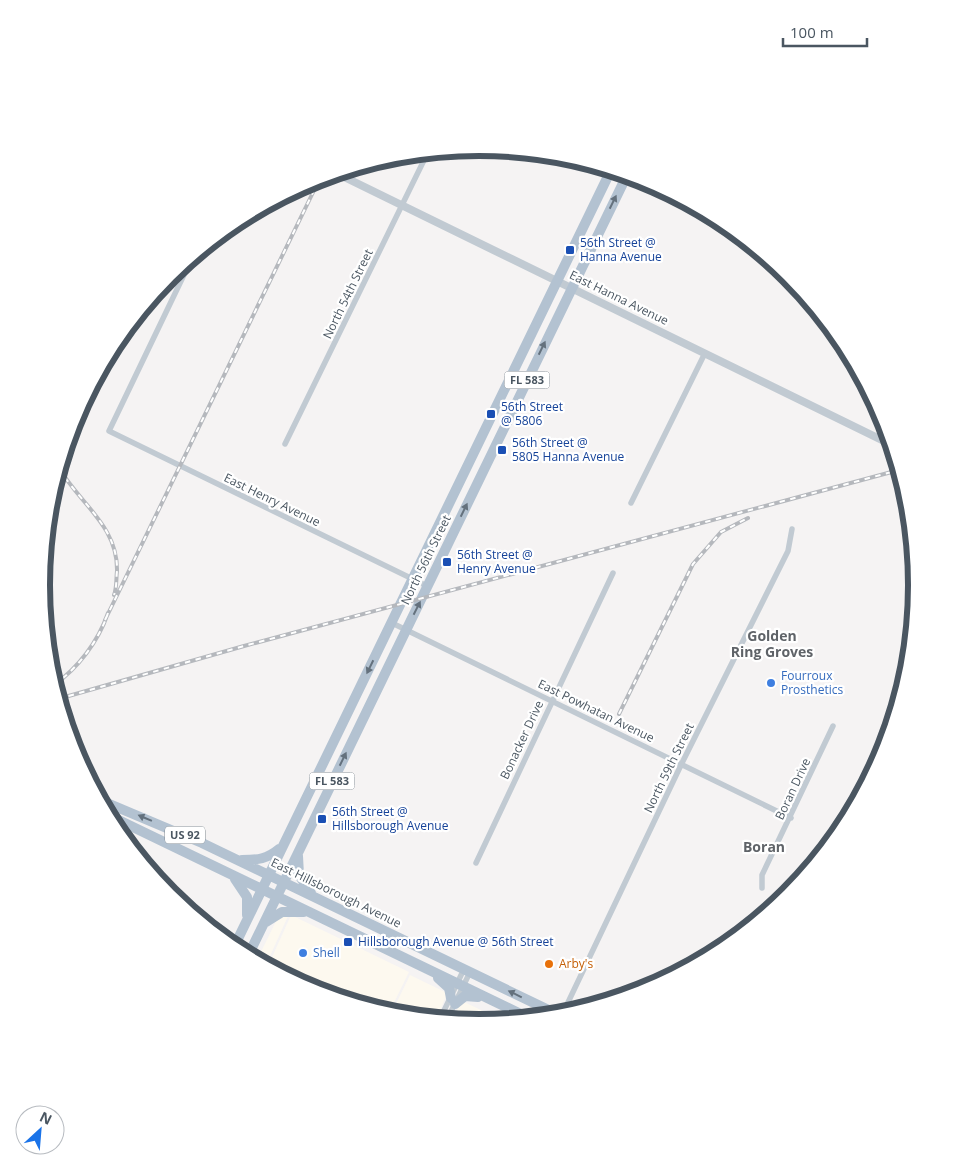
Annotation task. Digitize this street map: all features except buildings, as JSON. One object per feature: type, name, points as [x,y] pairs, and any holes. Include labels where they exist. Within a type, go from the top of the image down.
[{"type":"main road","name":"North 56th Street","points":[[238,939],[608,176]]},
{"type":"main road","name":"North 56th Street","points":[[251,949],[624,182]]},
{"type":"main road","points":[[485,429],[500,436]]},
{"type":"main road","name":"East Hillsborough Avenue","points":[[110,804],[284,881],[547,1008]]},
{"type":"main road","name":"US 92","points":[[121,821],[517,1012]]},
{"type":"main road","points":[[238,860],[262,860],[270,857],[283,845]]},
{"type":"main road","points":[[299,850],[299,876],[306,888],[315,897]]},
{"type":"main road","points":[[231,874],[243,888],[247,897],[246,921]]},
{"type":"main road","points":[[263,925],[274,915],[282,912],[310,912]]},
{"type":"main road","points":[[418,965],[445,983],[449,988],[453,1001],[469,995],[494,1001]]},
{"type":"street","name":"North 54th Street","points":[[285,444],[424,160]]},
{"type":"street","name":"East Hanna Avenue","points":[[346,178],[882,440]]},
{"type":"street","name":"East Henry Avenue","points":[[186,272],[109,431],[427,586]]},
{"type":"street","points":[[632,503],[705,353]]},
{"type":"street","name":"North 59th Street","points":[[566,1005],[788,551],[792,529]]},
{"type":"street","name":"Bonacker Drive","points":[[476,863],[613,573]]},
{"type":"street","name":"East Powhatan Avenue","points":[[392,623],[791,818]]},
{"type":"street","name":"Boran Drive","points":[[762,888],[762,875],[791,818],[833,726]]},
{"type":"street","points":[[449,1013],[467,971]]},
{"type":"street","points":[[445,1012],[453,1001]]},
{"type":"shaded area","points":[[289,914],[269,959],[260,954],[278,917]]},
{"type":"shaded area","points":[[291,915],[409,972],[393,1005],[341,991],[271,960]]},
{"type":"shaded area","points":[[410,975],[447,993],[440,1012],[395,1006]]},
{"type":"shaded area","points":[[462,1001],[489,1014],[479,1014],[455,1013]]},
{"type":"railway","points":[[105,620],[315,189]]},
{"type":"railway","points":[[65,697],[244,646],[892,472]]},
{"type":"railway","points":[[64,476],[105,528],[111,541],[116,555],[117,571],[114,595]]},
{"type":"railway","points":[[619,714],[693,564],[721,532],[748,518]]},
{"type":"railway","points":[[61,680],[86,654],[99,634],[108,613]]},
{"type":"place","name":"56th Street @ Hanna Avenue","points":[[570,250]]},
{"type":"place","name":"56th Street @ 5806","points":[[491,414]]},
{"type":"place","name":"56th Street @ 5805 Hanna Avenue","points":[[502,450]]},
{"type":"place","name":"56th Street @ Henry Avenue","points":[[447,562]]},
{"type":"place","name":"Fourroux Prosthetics","points":[[771,683]]},
{"type":"place","name":"56th Street @ Hillsborough Avenue","points":[[322,819]]},
{"type":"place","name":"Hillsborough Avenue @ 56th Street","points":[[348,942]]},
{"type":"place","name":"Shell","points":[[303,953]]},
{"type":"place","name":"Arby's","points":[[549,964]]},
{"type":"district","name":"Golden Ring Groves","points":[[772,644]]},
{"type":"district","name":"Boran","points":[[764,847]]}]
